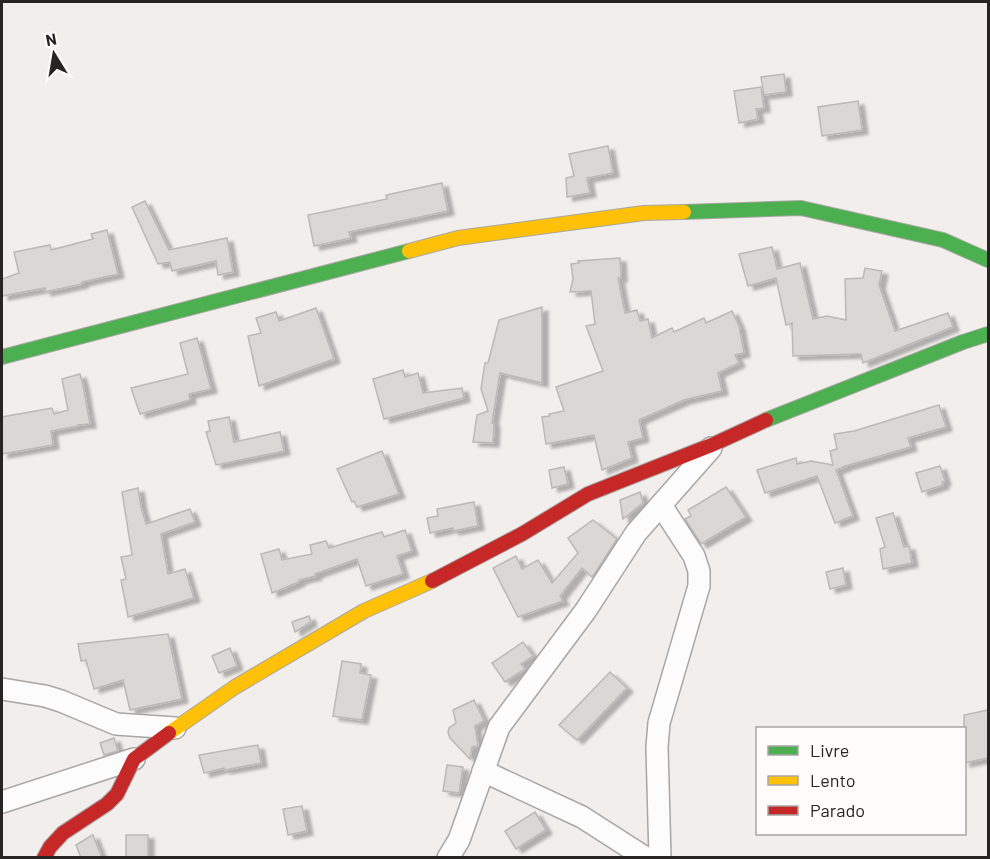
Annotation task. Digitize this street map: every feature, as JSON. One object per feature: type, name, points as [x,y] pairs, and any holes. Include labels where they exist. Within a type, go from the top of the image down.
[{"type":"street","points":[[2,357],[458,238],[644,213],[801,208],[944,240],[988,260]]},
{"type":"street","points":[[2,802],[134,759],[235,687],[364,611],[522,534],[588,494],[714,444],[784,412],[988,334]]},
{"type":"street","points":[[448,858],[459,840],[499,727],[586,610],[636,533],[714,444]]},
{"type":"street","points":[[660,858],[657,747],[659,723],[699,586],[699,571],[694,556],[661,505]]},
{"type":"street","points":[[2,689],[45,696],[116,724],[175,728]]},
{"type":"street","points":[[44,858],[50,847],[63,833],[107,804],[117,794],[134,759]]},
{"type":"street","points":[[483,771],[582,817],[646,858]]},
{"type":"building","points":[[784,74],[786,92],[764,95],[761,77]]},
{"type":"building","points":[[761,87],[764,108],[756,109],[758,119],[739,123],[734,91]]},
{"type":"building","points":[[858,101],[862,130],[822,136],[818,107]]},
{"type":"building","points":[[608,146],[613,173],[587,178],[590,193],[567,197],[566,178],[574,176],[569,154]]},
{"type":"building","points":[[442,183],[448,211],[349,232],[351,238],[314,246],[308,215],[387,199],[386,195]]},
{"type":"building","points":[[145,201],[169,250],[227,238],[233,272],[218,275],[216,261],[172,271],[170,262],[158,264],[132,207]]},
{"type":"building","points":[[107,230],[118,274],[45,292],[45,288],[2,296],[2,279],[19,273],[14,252],[50,245],[51,250],[93,239],[91,234]]},
{"type":"building","points":[[772,247],[777,269],[800,263],[813,319],[827,316],[846,320],[845,279],[863,278],[865,268],[882,271],[879,285],[895,331],[948,313],[953,327],[863,363],[861,354],[793,356],[792,323],[786,325],[776,278],[748,286],[739,254]]},
{"type":"building","points":[[620,258],[621,278],[618,278],[625,313],[637,310],[640,321],[648,319],[652,338],[672,328],[674,332],[704,318],[706,323],[732,311],[739,326],[744,353],[735,355],[739,363],[718,373],[722,391],[684,400],[639,420],[643,438],[628,442],[632,458],[602,470],[594,435],[546,444],[542,417],[564,411],[556,387],[603,371],[586,326],[595,324],[591,291],[570,292],[573,279],[571,264],[579,263],[578,261]]},
{"type":"building","points":[[542,307],[542,383],[500,373],[492,423],[494,423],[493,443],[473,442],[477,415],[488,411],[481,389],[485,363],[488,363],[499,320]]},
{"type":"building","points":[[316,308],[334,359],[259,386],[248,336],[261,333],[256,318],[276,312],[279,321]]},
{"type":"building","points":[[197,338],[211,389],[189,394],[190,400],[140,414],[131,388],[188,374],[180,343]]},
{"type":"building","points":[[403,370],[405,377],[418,373],[423,393],[462,388],[464,398],[384,419],[373,379]]},
{"type":"building","points":[[80,374],[90,424],[51,431],[53,445],[2,454],[2,417],[52,408],[54,414],[68,410],[62,379]]},
{"type":"building","points":[[939,405],[946,427],[908,438],[911,447],[836,470],[853,516],[835,523],[817,476],[765,493],[757,470],[796,458],[797,464],[811,461],[833,465],[830,451],[837,449],[834,434],[854,431]]},
{"type":"building","points":[[229,417],[234,442],[280,432],[284,451],[216,465],[206,432],[210,431],[208,421]]},
{"type":"building","points":[[382,451],[399,494],[357,507],[354,501],[352,502],[337,469]]},
{"type":"building","points":[[940,466],[945,481],[942,482],[943,485],[922,492],[916,473]]},
{"type":"building","points":[[564,467],[568,484],[552,488],[549,470]]},
{"type":"building","points":[[726,487],[746,517],[701,544],[685,519],[691,516],[688,510]]},
{"type":"building","points":[[138,488],[146,524],[190,509],[195,522],[161,534],[168,574],[185,569],[194,598],[128,617],[121,580],[126,579],[121,557],[132,555],[122,492]]},
{"type":"building","points":[[640,492],[643,503],[623,519],[620,500]]},
{"type":"building","points":[[474,502],[478,526],[430,533],[427,518],[438,516],[437,509]]},
{"type":"building","points":[[893,513],[904,547],[909,546],[912,563],[883,569],[880,549],[885,547],[876,518]]},
{"type":"building","points":[[593,520],[617,539],[592,577],[582,568],[560,596],[563,601],[518,617],[493,568],[516,556],[522,569],[538,560],[552,583],[578,553],[568,538]]},
{"type":"building","points":[[405,530],[412,551],[397,556],[403,574],[366,586],[357,559],[315,574],[316,576],[299,580],[299,582],[272,593],[261,554],[279,549],[282,560],[312,554],[310,545],[326,541],[329,548],[382,532],[384,537]]},
{"type":"building","points":[[843,568],[846,585],[830,589],[826,572]]},
{"type":"building","points":[[309,616],[311,622],[295,632],[292,622]]},
{"type":"building","points":[[168,634],[182,699],[130,710],[123,680],[94,689],[86,660],[81,661],[78,644]]},
{"type":"building","points":[[523,642],[533,656],[521,664],[525,669],[505,682],[492,663]]},
{"type":"building","points":[[230,648],[237,666],[219,673],[212,656]]},
{"type":"building","points":[[342,661],[361,664],[360,673],[371,675],[362,720],[333,716]]},
{"type":"building","points":[[610,672],[627,688],[577,740],[559,725]]},
{"type":"building","points":[[474,700],[484,721],[475,726],[478,746],[472,747],[470,759],[450,738],[448,732],[449,728],[456,723],[453,710]]},
{"type":"building","points":[[988,710],[988,758],[966,763],[964,715]]},
{"type":"building","points":[[114,738],[118,751],[104,755],[100,743]]},
{"type":"building","points":[[258,745],[261,763],[204,773],[199,755]]},
{"type":"building","points":[[447,765],[463,767],[459,793],[443,791]]},
{"type":"building","points":[[302,806],[307,831],[288,835],[283,809]]},
{"type":"building","points":[[535,812],[546,830],[516,849],[505,831]]},
{"type":"building","points":[[92,835],[102,858],[81,858],[76,845]]},
{"type":"building","points":[[126,835],[148,835],[148,858],[126,858]]},
{"type":"traffic: fast","points":[[684,212],[801,208],[943,240],[988,260]]},
{"type":"traffic: fast","points":[[2,357],[409,251]]},
{"type":"traffic: fast","points":[[766,420],[988,334]]},
{"type":"traffic: slow","points":[[409,251],[458,238],[644,213],[684,212]]},
{"type":"traffic: slow","points":[[169,733],[235,687],[364,611],[432,581]]},
{"type":"traffic: jam","points":[[432,581],[522,534],[588,494],[714,444],[766,420]]},
{"type":"traffic: jam","points":[[44,858],[50,847],[63,833],[107,804],[117,794],[134,759],[169,733]]}]
